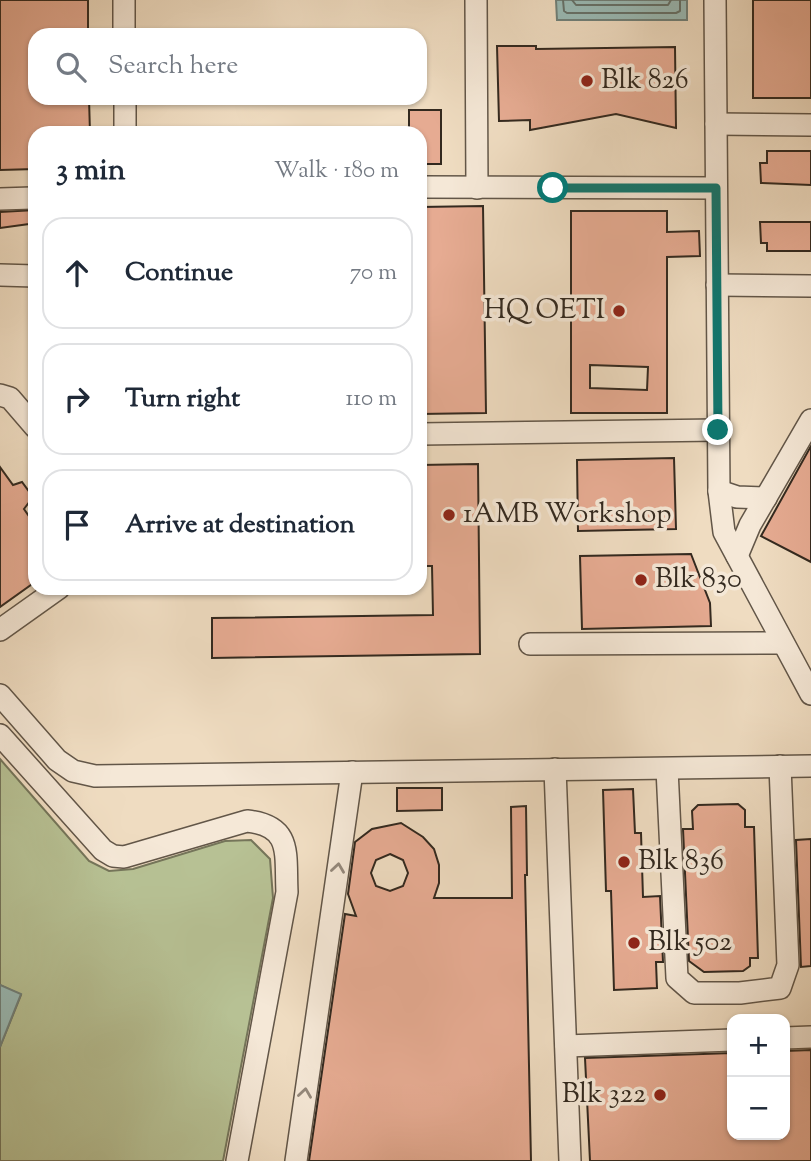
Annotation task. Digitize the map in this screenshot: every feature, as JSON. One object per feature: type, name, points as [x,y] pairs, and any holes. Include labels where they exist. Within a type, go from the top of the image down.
[{"type":"lane","points":[[124,0],[124,28]]},
{"type":"lane","points":[[476,0],[477,188]]},
{"type":"lane","points":[[715,0],[719,491],[724,532],[811,694]]},
{"type":"lane","points":[[125,105],[125,126]]},
{"type":"lane","points":[[716,124],[811,125]]},
{"type":"lane","points":[[427,187],[716,188]]},
{"type":"lane","points":[[0,198],[28,198]]},
{"type":"lane","points":[[0,275],[28,276]]},
{"type":"lane","points":[[717,285],[811,286]]},
{"type":"lane","points":[[0,395],[10,398],[28,419]]},
{"type":"lane","points":[[737,556],[750,524],[811,420]]},
{"type":"lane","points":[[427,434],[718,430]]},
{"type":"lane","points":[[719,491],[737,497],[766,498]]},
{"type":"lane","points":[[0,630],[49,595]]},
{"type":"lane","points":[[530,644],[783,643]]},
{"type":"lane","points":[[0,695],[57,760],[73,771],[95,776],[811,766]]},
{"type":"lane","points":[[0,735],[103,850],[113,856],[124,858],[247,821],[265,823],[278,831],[285,849],[287,892],[237,1161]]},
{"type":"lane","points":[[667,769],[677,978],[694,993],[740,993],[780,988],[788,965],[780,766]]},
{"type":"lane","points":[[555,769],[570,1161]]},
{"type":"lane","points":[[296,1161],[352,772]]},
{"type":"lane","points":[[790,1038],[811,1037]]},
{"type":"lane","points":[[566,1046],[727,1040]]},
{"type":"green space","points":[[0,759],[89,861],[109,871],[133,869],[225,841],[251,840],[270,859],[273,898],[223,1161],[0,1161],[0,1047],[21,995],[0,985]]},
{"type":"water","points":[[556,0],[687,0],[687,20],[557,20]]},
{"type":"water","points":[[0,985],[21,994],[0,1047]]},
{"type":"building","points":[[0,0],[88,0],[88,28],[28,28],[28,105],[89,105],[90,126],[28,126],[28,169],[0,170]]},
{"type":"building","points":[[753,0],[811,0],[811,98],[753,98]]},
{"type":"building","name":"Blk 826","points":[[497,46],[536,46],[536,49],[675,47],[676,128],[616,114],[530,130],[530,120],[499,121]]},
{"type":"building","points":[[409,110],[441,110],[441,164],[427,164],[427,126],[409,126]]},
{"type":"building","points":[[767,151],[811,151],[811,185],[761,183],[760,163],[767,163]]},
{"type":"building","points":[[483,206],[486,413],[427,414],[427,207]]},
{"type":"building","points":[[28,210],[28,224],[0,228],[0,212]]},
{"type":"building","name":"HQ OETI","points":[[571,211],[667,211],[667,232],[699,231],[700,256],[667,257],[667,413],[571,413]],"holes":[[[590,365],[648,367],[647,390],[590,388]]]},
{"type":"building","points":[[760,222],[811,222],[811,251],[767,251],[767,243],[761,243]]},
{"type":"building","points":[[811,446],[811,562],[761,536]]},
{"type":"building","points":[[674,458],[676,529],[578,531],[577,460]]},
{"type":"building","name":"1AMB Workshop","points":[[478,464],[480,654],[212,658],[212,618],[433,615],[432,566],[427,566],[427,465]]},
{"type":"building","points":[[0,467],[13,485],[22,482],[28,490],[28,504],[24,509],[28,515],[28,587],[0,607]]},
{"type":"building","name":"Blk 830","points":[[691,554],[710,603],[711,626],[582,629],[580,556]]},
{"type":"building","points":[[397,788],[442,788],[442,810],[397,811]]},
{"type":"building","points":[[633,789],[635,833],[641,833],[643,897],[660,896],[663,962],[656,962],[657,988],[614,990],[611,891],[606,891],[603,790]]},
{"type":"building","points":[[738,804],[745,810],[745,827],[754,827],[758,958],[750,958],[750,966],[743,971],[704,972],[689,961],[683,829],[693,829],[692,811],[698,805]]},
{"type":"building","points":[[526,806],[531,1161],[309,1161],[345,914],[356,916],[348,894],[355,842],[372,829],[401,823],[423,837],[434,849],[439,865],[439,883],[434,898],[512,898],[511,807]],"holes":[[[390,854],[403,860],[408,873],[403,886],[390,891],[376,886],[371,873],[376,860]]]},
{"type":"building","points":[[811,839],[811,966],[801,967],[796,840]]},
{"type":"building","name":"Blk 322","points":[[811,1050],[811,1161],[590,1161],[585,1058],[727,1053],[727,1140],[790,1140],[790,1051]]},
{"type":"place","name":"Blk 826","points":[[587,81]]},
{"type":"place","name":"HQ OETI","points":[[619,311]]},
{"type":"place","name":"1AMB Workshop","points":[[449,515]]},
{"type":"place","name":"Blk 830","points":[[641,580]]},
{"type":"place","name":"Blk 836","points":[[624,862]]},
{"type":"place","name":"Blk 502","points":[[634,943]]},
{"type":"place","name":"Blk 322","points":[[660,1095]]},
{"type":"route","points":[[553,188],[716,188],[718,430]]}]
